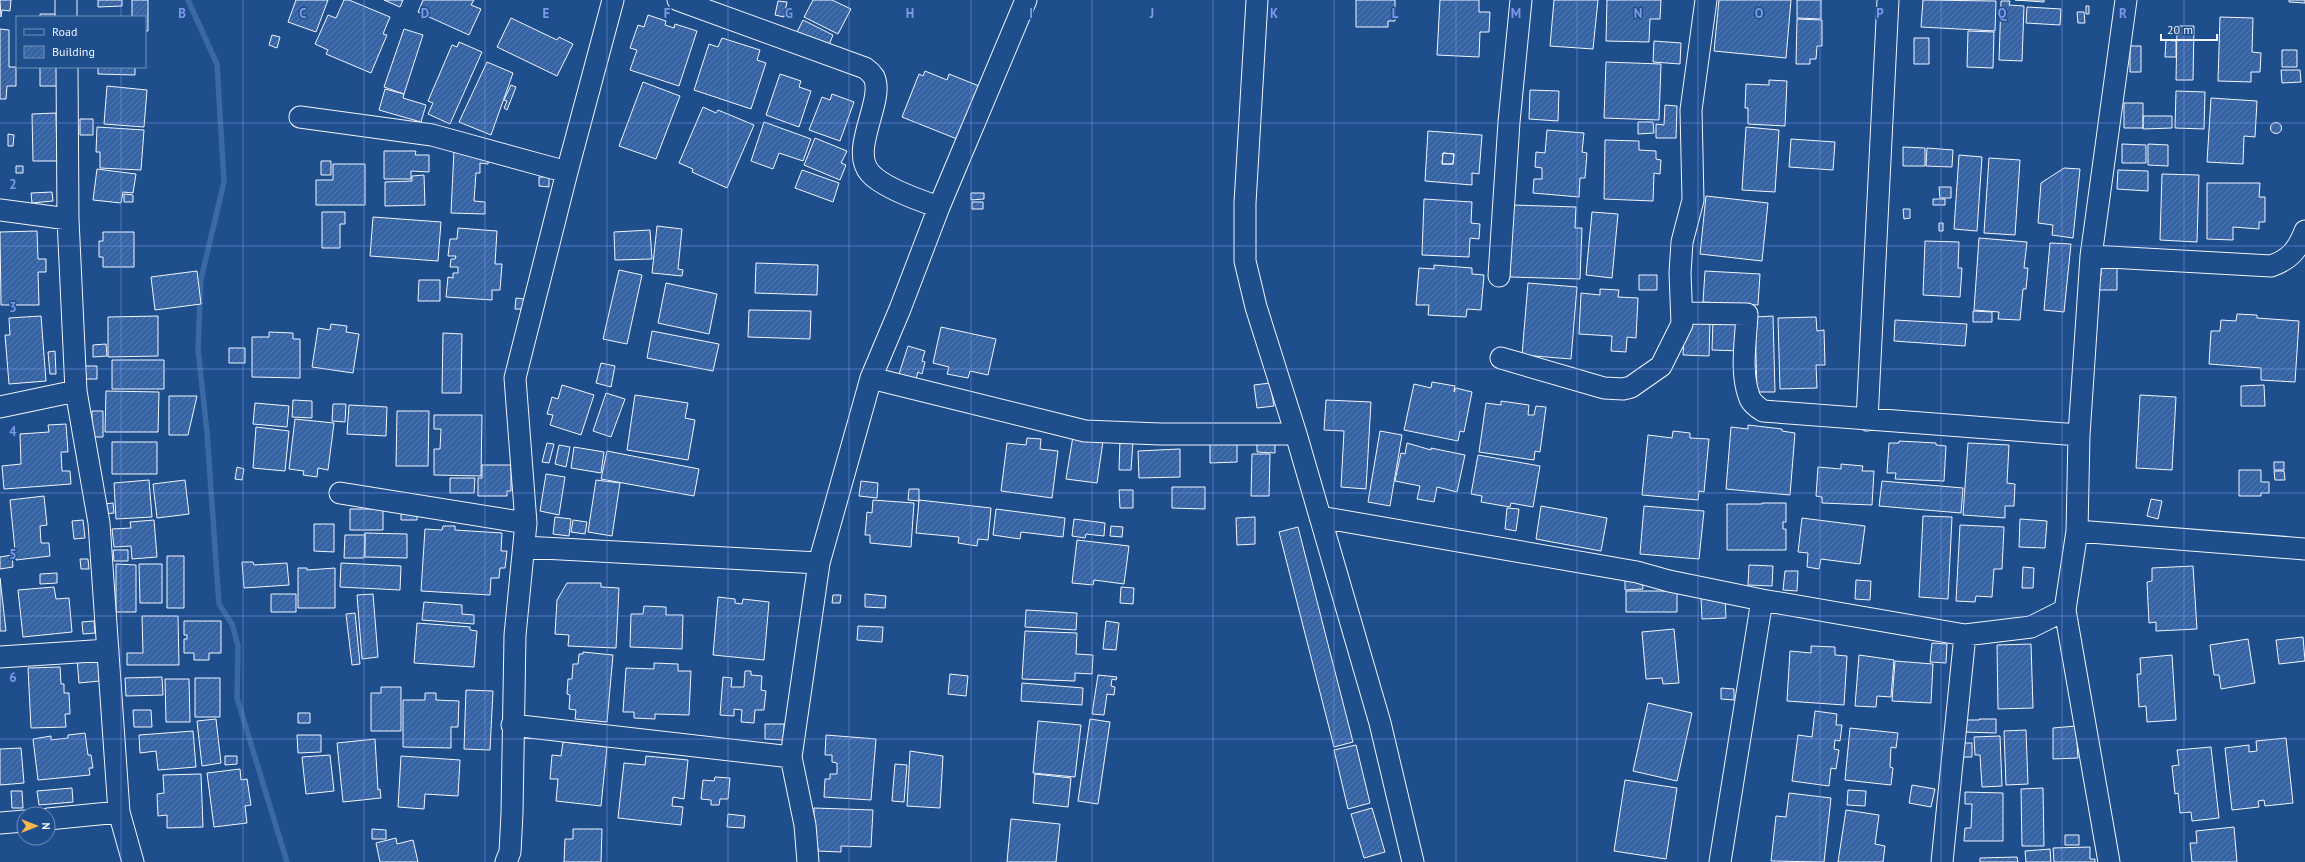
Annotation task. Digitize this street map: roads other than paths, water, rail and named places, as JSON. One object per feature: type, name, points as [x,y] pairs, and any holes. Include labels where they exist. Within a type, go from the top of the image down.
[{"type":"street","points":[[66,0],[66,16]]},
{"type":"street","points":[[678,0],[865,68],[874,77],[875,91],[863,148],[864,162],[870,174],[904,194],[939,207]]},
{"type":"street","points":[[808,862],[805,825],[791,757],[819,562],[871,378],[900,309],[939,207],[1026,0]]},
{"type":"street","points":[[1257,0],[1245,203],[1245,261],[1256,307],[1296,434],[1380,723],[1413,862]]},
{"type":"street","points":[[1499,276],[1509,122],[1521,0]]},
{"type":"street","points":[[1500,358],[1604,388],[1623,389],[1631,386],[1661,366],[1682,324],[1683,313],[1680,273],[1682,242],[1693,200],[1691,110],[1706,0]]},
{"type":"street","points":[[1867,420],[1888,0]]},
{"type":"street","points":[[2109,862],[2065,610],[2077,531],[2079,436],[2091,256],[2126,0]]},
{"type":"street","points":[[506,862],[510,852],[512,813],[512,725],[515,635],[526,524],[515,378],[608,2]]},
{"type":"street","points":[[67,68],[68,219],[76,391],[99,523],[119,812],[133,862]]},
{"type":"street","points":[[300,117],[432,135],[566,172]]},
{"type":"street","points":[[0,210],[68,219]]},
{"type":"street","points":[[2091,256],[2271,266],[2284,262],[2292,255],[2301,243],[2305,232]]},
{"type":"street","points":[[1683,313],[1747,314],[1745,369],[1749,395],[1754,406],[1763,411],[2079,436]]},
{"type":"street","points":[[871,378],[1085,431],[1160,434],[1296,434]]},
{"type":"street","points":[[0,407],[76,391]]},
{"type":"street","points":[[340,493],[526,524]]},
{"type":"street","points":[[1320,517],[1637,572],[1669,581],[1762,600],[1965,636],[2031,626],[2065,610]]},
{"type":"street","points":[[2077,531],[2305,549]]},
{"type":"street","points":[[524,547],[819,562]]},
{"type":"street","points":[[1720,862],[1762,600]]},
{"type":"street","points":[[1942,862],[1965,636]]},
{"type":"street","points":[[0,657],[108,650]]},
{"type":"street","points":[[512,725],[791,757]]},
{"type":"street","points":[[56,818],[119,812]]},
{"type":"street","points":[[0,823],[16,822]]},
{"type":"waterway","points":[[188,0],[217,64],[224,182],[201,279],[198,348],[207,433],[219,604],[232,624],[238,646],[237,698],[287,862]]}]
